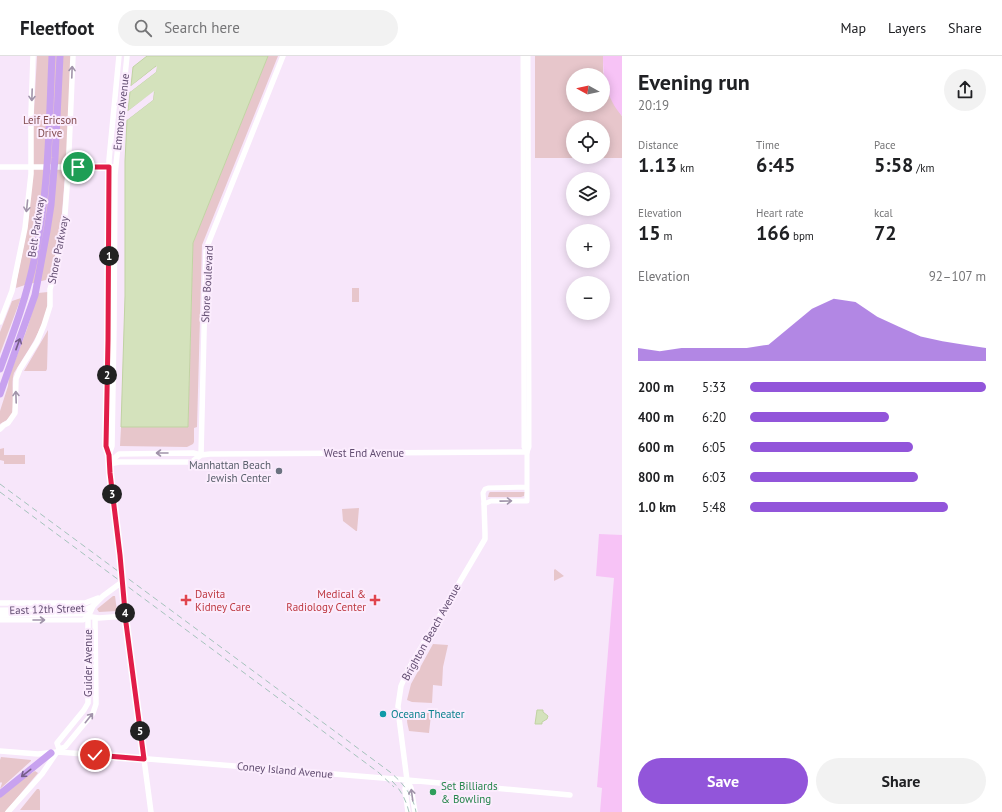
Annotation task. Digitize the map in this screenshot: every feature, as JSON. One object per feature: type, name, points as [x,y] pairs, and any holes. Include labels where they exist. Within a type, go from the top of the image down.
[{"type":"highway","name":"Belt Parkway","points":[[0,369],[25,298],[40,231],[46,175],[52,56]]},
{"type":"highway","name":"Belt Parkway","points":[[0,394],[35,295],[38,282],[47,231],[54,176],[60,56]]},
{"type":"highway","points":[[0,794],[56,751]]},
{"type":"main road","points":[[0,322],[12,291],[25,228],[31,167],[33,56]]},
{"type":"main road","name":"Shore Parkway","points":[[0,430],[15,413],[16,379],[20,369],[34,348],[50,306],[50,289],[64,227],[73,56]]},
{"type":"main road","name":"Emmons Avenue","points":[[119,56],[109,167],[106,446],[109,455],[125,616],[151,812]]},
{"type":"main road","name":"Emmons Avenue","points":[[109,455],[112,446],[116,167],[127,56]]},
{"type":"main road","name":"Shore Boulevard","points":[[201,455],[206,251],[283,56]]},
{"type":"main road","points":[[0,167],[116,167]]},
{"type":"main road","name":"West End Avenue","points":[[201,455],[527,452]]},
{"type":"main road","points":[[109,464],[119,454],[193,453],[201,455]]},
{"type":"main road","points":[[109,464],[119,462],[190,462],[201,455]]},
{"type":"main road","name":"Brighton Beach Avenue","points":[[415,812],[411,788],[407,780],[399,718],[398,701],[401,686],[484,539],[486,534],[484,504]]},
{"type":"main road","name":"Guider Avenue","points":[[8,812],[42,774],[56,751],[57,743],[88,703],[88,617],[93,606],[103,596],[122,582]]},
{"type":"main road","name":"East 12th Street","points":[[0,603],[85,603],[103,596]]},
{"type":"main road","name":"East 12th Street","points":[[88,617],[125,616]]},
{"type":"main road","name":"Guider Avenue","points":[[56,751],[65,747],[94,713],[96,704],[95,618]]},
{"type":"main road","name":"Coney Island Avenue","points":[[0,751],[38,754],[56,751],[570,794]]},
{"type":"main road","name":"Brighton Beach Avenue","points":[[407,780],[405,788],[408,812]]},
{"type":"street","points":[[523,56],[524,447],[527,452]]},
{"type":"street","points":[[484,504],[491,502],[527,501],[527,452],[529,447],[528,56]]},
{"type":"street","name":"Brighton Beach Avenue","points":[[484,504],[483,493],[485,489],[527,487]]},
{"type":"street","name":"East 12th Street","points":[[0,610],[86,609],[93,606]]},
{"type":"street","name":"East 12th Street","points":[[0,615],[85,614],[88,617],[83,620],[0,620]]},
{"type":"green space","name":"Leif Ericson Drive","points":[[37,56],[71,56],[67,159],[65,159],[59,241],[50,279],[16,288],[28,223]]},
{"type":"green space","points":[[268,56],[278,56],[202,245],[197,427],[194,428],[194,442],[187,447],[120,446],[121,427],[188,427],[193,243]]},
{"type":"green space","points":[[535,56],[603,56],[603,68],[566,68],[566,112],[610,112],[610,89],[622,116],[622,158],[610,158],[610,120],[566,120],[566,158],[535,158]]},
{"type":"green space","points":[[352,288],[359,288],[359,302],[352,302]]},
{"type":"green space","points":[[48,292],[45,317],[33,342],[14,373],[13,407],[11,416],[0,424],[0,411],[8,386],[9,377],[27,329],[38,293]]},
{"type":"green space","points":[[21,298],[0,354],[0,332],[12,301]]},
{"type":"green space","points":[[48,330],[46,371],[24,371],[44,337]]},
{"type":"green space","points":[[4,448],[4,455],[25,455],[25,464],[4,464],[4,461],[0,460],[0,449]]},
{"type":"green space","points":[[490,492],[525,492],[524,496],[521,497],[488,497]]},
{"type":"green space","points":[[359,508],[356,531],[343,521],[342,509]]},
{"type":"green space","points":[[555,569],[564,576],[554,581],[554,570]]},
{"type":"green space","points":[[115,596],[117,611],[99,612],[97,609]]},
{"type":"green space","points":[[433,644],[448,645],[443,667],[442,686],[433,685],[432,703],[412,702],[407,700],[411,684]]},
{"type":"green space","points":[[411,712],[429,713],[431,715],[429,733],[409,731],[407,718]]},
{"type":"green space","points":[[1,757],[31,761],[0,789],[2,783],[0,783]]},
{"type":"green space","points":[[35,771],[38,773],[5,812],[0,812],[0,796],[16,783]]},
{"type":"green space","points":[[37,789],[40,791],[40,810],[20,810]]},
{"type":"sand","points":[[603,56],[622,56],[622,116],[610,97],[610,68],[604,68]]},
{"type":"sand","points":[[599,534],[622,535],[622,812],[600,812],[602,788],[597,787],[614,578],[596,576]]},
{"type":"shaded area","points":[[147,56],[268,56],[193,243],[188,427],[121,427],[125,296],[125,161],[127,120],[153,100],[154,92],[128,111],[130,92],[156,72],[156,66],[131,86],[133,67]]},
{"type":"shaded area","points":[[537,710],[543,710],[543,712],[548,716],[542,724],[535,724]]},
{"type":"pier","points":[[157,66],[156,72],[130,92],[154,70],[131,88],[131,86]]},
{"type":"pier","points":[[154,91],[153,100],[127,120],[151,99],[152,96],[128,113],[128,111]]},
{"type":"railway","points":[[0,484],[390,772],[407,790],[415,806],[416,812]]},
{"type":"railway","points":[[0,492],[378,772],[394,787]]},
{"type":"railway","points":[[392,781],[403,795],[409,812]]},
{"type":"place","name":"Manhattan Beach Jewish Center","points":[[279,471]]},
{"type":"place","name":"Davita Kidney Care","points":[[186,600]]},
{"type":"place","name":"Medical & Radiology Center","points":[[375,600]]},
{"type":"place","name":"Oceana Theater","points":[[383,714]]},
{"type":"place","name":"Set Billiards & Bowling","points":[[433,792]]},
{"type":"route","points":[[78,167],[109,167],[106,446],[109,455],[126,623],[144,759],[95,755]]}]
